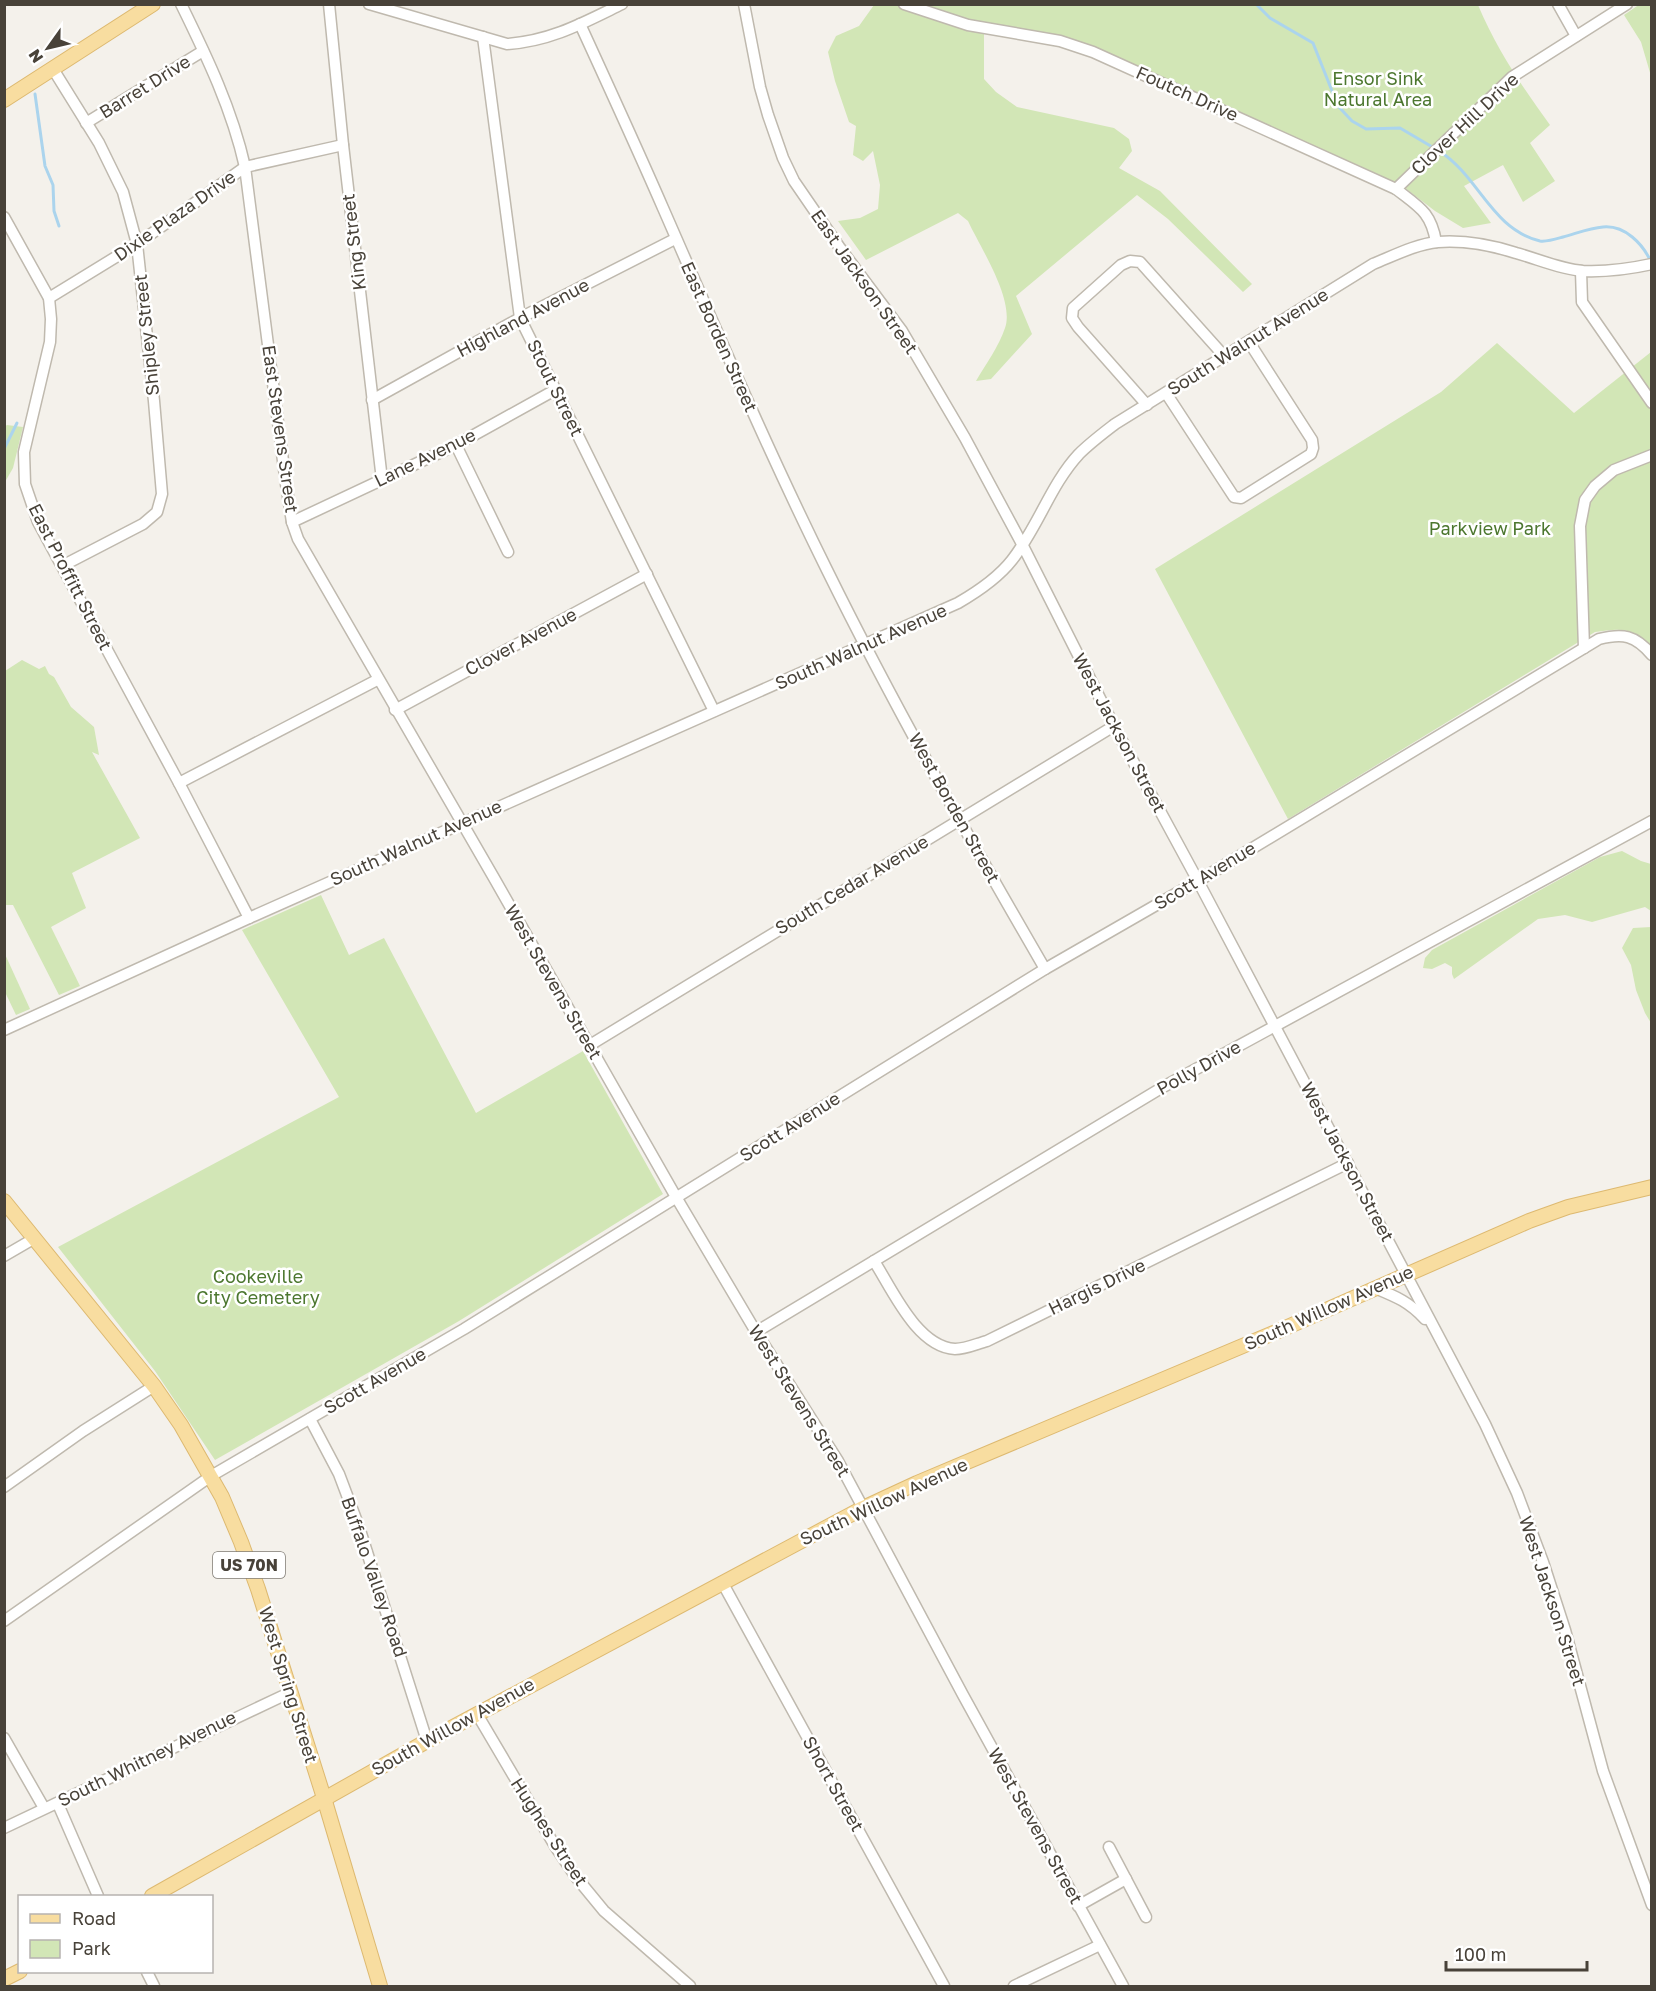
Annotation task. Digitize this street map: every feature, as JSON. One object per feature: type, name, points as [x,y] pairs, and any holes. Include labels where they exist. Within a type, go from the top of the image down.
[{"type":"main road","points":[[4,100],[153,4]]},
{"type":"main road","name":"South Willow Avenue","points":[[154,1895],[427,1741],[863,1508],[1529,1221],[1568,1207],[1652,1186]]},
{"type":"main road","name":"West Spring Street","points":[[4,1201],[154,1386],[181,1425],[211,1476],[233,1521],[291,1692],[380,1986]]},
{"type":"main road","points":[[4,1979],[18,1972]]},
{"type":"street","name":"East Stevens Street","points":[[181,4],[204,51],[239,138],[245,167],[292,522],[305,555],[462,823]]},
{"type":"street","name":"King Street","points":[[329,4],[382,480]]},
{"type":"street","points":[[369,4],[507,44],[529,43],[548,38],[622,4]]},
{"type":"street","name":"East Jackson Street","points":[[744,4],[763,96],[783,158],[795,181],[840,248],[902,331],[965,438],[1022,544]]},
{"type":"street","name":"Foutch Drive","points":[[904,4],[968,25],[1059,41],[1093,52],[1396,189],[1424,211],[1434,225],[1437,242]]},
{"type":"street","points":[[1558,4],[1576,36]]},
{"type":"street","name":"Clover Hill Drive","points":[[1396,189],[1512,77],[1628,4]]},
{"type":"street","name":"East Borden Street","points":[[580,24],[751,410],[865,645]]},
{"type":"street","name":"Stout Street","points":[[483,37],[520,318],[714,711]]},
{"type":"street","name":"Barret Drive","points":[[86,123],[204,51]]},
{"type":"street","name":"Shipley Street","points":[[53,69],[86,123],[123,192],[137,244],[162,494],[157,512],[143,524],[62,566]]},
{"type":"street","name":"Dixie Plaza Drive","points":[[49,298],[137,244],[245,167],[343,145]]},
{"type":"street","name":"East Proffitt Street","points":[[4,217],[49,298],[50,342],[24,452],[25,484],[38,522],[249,918]]},
{"type":"street","name":"Highland Avenue","points":[[372,400],[520,318],[675,239]]},
{"type":"street","name":"South Walnut Avenue","points":[[4,1030],[249,918],[927,618],[974,593],[1011,561],[1065,472],[1078,455],[1115,424],[1373,264],[1407,250],[1437,242],[1465,242],[1490,245],[1548,264],[1581,271],[1608,271],[1652,264]]},
{"type":"street","points":[[1147,405],[1072,318],[1073,308],[1121,265],[1130,261],[1140,262],[1225,357]]},
{"type":"street","points":[[1581,271],[1582,302],[1652,403]]},
{"type":"street","points":[[1166,393],[1234,497],[1240,498],[1281,473],[1311,454],[1312,440],[1249,342]]},
{"type":"street","name":"Lane Avenue","points":[[292,522],[456,445],[555,390]]},
{"type":"street","points":[[456,445],[508,552]]},
{"type":"street","points":[[1652,455],[1614,470],[1594,486],[1584,500],[1580,526],[1584,648],[1599,639],[1615,635],[1635,639],[1652,655]]},
{"type":"street","name":"West Jackson Street","points":[[1022,544],[1114,726],[1435,1329],[1517,1493],[1565,1630],[1603,1771],[1652,1905]]},
{"type":"street","name":"Clover Avenue","points":[[395,710],[647,574]]},
{"type":"street","name":"West Borden Street","points":[[865,645],[959,820],[1045,969]]},
{"type":"street","name":"Scott Avenue","points":[[4,1621],[211,1476],[594,1251],[676,1197],[1045,969],[1198,881],[1584,648]]},
{"type":"street","points":[[179,783],[377,680]]},
{"type":"street","name":"South Cedar Avenue","points":[[590,1045],[1114,726]]},
{"type":"street","name":"Polly Drive","points":[[756,1332],[1163,1088],[1652,821]]},
{"type":"street","name":"West Stevens Street","points":[[462,823],[676,1197],[756,1332],[838,1461],[1123,1986]]},
{"type":"street","name":"Hargis Drive","points":[[874,1261],[913,1324],[925,1336],[934,1343],[953,1349],[969,1347],[987,1341],[1348,1163]]},
{"type":"street","points":[[4,1256],[35,1238]]},
{"type":"street","points":[[1375,1288],[1399,1297],[1412,1305],[1435,1329]]},
{"type":"street","points":[[4,1487],[83,1431],[154,1386]]},
{"type":"street","name":"Buffalo Valley Road","points":[[310,1419],[339,1474],[359,1527],[427,1741]]},
{"type":"street","name":"Short Street","points":[[722,1582],[944,1986]]},
{"type":"street","name":"South Whitney Avenue","points":[[4,1828],[291,1692]]},
{"type":"street","name":"Hughes Street","points":[[477,1714],[555,1846],[576,1877],[604,1911],[690,1986]]},
{"type":"street","points":[[4,1738],[44,1808]]},
{"type":"street","points":[[58,1804],[98,1895]]},
{"type":"street","points":[[1109,1847],[1146,1917]]},
{"type":"street","points":[[1078,1906],[1126,1879]]},
{"type":"street","points":[[1014,1986],[1100,1945]]},
{"type":"green space","points":[[1640,4],[1651,5],[1651,76],[1641,42],[1624,15]]},
{"type":"green space","name":"Ensor Sink Natural Area","points":[[874,5],[1478,5],[1510,67],[1550,125],[1530,143],[1555,181],[1523,202],[1503,165],[1464,186],[1491,223],[1463,228],[1435,211],[1405,188],[1060,41],[986,28],[984,33],[984,79],[996,92],[1017,107],[1114,128],[1129,139],[1132,151],[1119,168],[1160,191],[1252,284],[1243,292],[1168,219],[1137,195],[1016,296],[1032,334],[991,379],[976,381],[999,341],[1007,316],[995,274],[968,221],[958,213],[866,260],[838,221],[860,218],[878,209],[880,185],[873,151],[863,161],[853,155],[856,126],[849,122],[828,52],[836,36],[859,26]]},
{"type":"green space","name":"Parkview Park","points":[[1497,343],[1574,413],[1651,352],[1651,648],[1638,636],[1626,631],[1595,632],[1288,819],[1155,569],[1441,392]]},
{"type":"green space","points":[[7,425],[23,427],[13,468],[5,482],[4,427]]},
{"type":"green space","points":[[22,660],[39,669],[45,666],[71,707],[94,727],[99,755],[92,752],[140,838],[72,873],[86,908],[51,927],[80,986],[59,995],[13,905],[5,905],[5,671]]},
{"type":"green space","points":[[1622,851],[1651,864],[1651,911],[1645,907],[1592,922],[1565,915],[1538,919],[1454,979],[1452,967],[1445,963],[1432,969],[1423,968],[1425,958],[1432,950],[1600,857]]},
{"type":"green space","name":"Cookeville City Cemetery","points":[[321,895],[349,955],[384,938],[476,1113],[583,1051],[663,1194],[459,1321],[215,1460],[155,1371],[58,1247],[339,1097],[242,930]]},
{"type":"green space","points":[[1652,927],[1651,1023],[1636,990],[1631,965],[1622,948],[1633,928]]},
{"type":"green space","points":[[4,952],[30,1009],[16,1015],[5,992]]},
{"type":"waterway","points":[[1256,4],[1270,18],[1313,43],[1338,106],[1352,121],[1366,129],[1400,128],[1434,148]]},
{"type":"waterway","points":[[35,94],[45,166],[53,185],[54,211],[59,226]]},
{"type":"waterway","points":[[1439,151],[1465,174],[1497,214],[1523,235],[1546,241],[1593,229],[1611,227],[1626,232],[1638,242],[1651,262]]},
{"type":"waterway","points":[[4,449],[17,423]]}]
